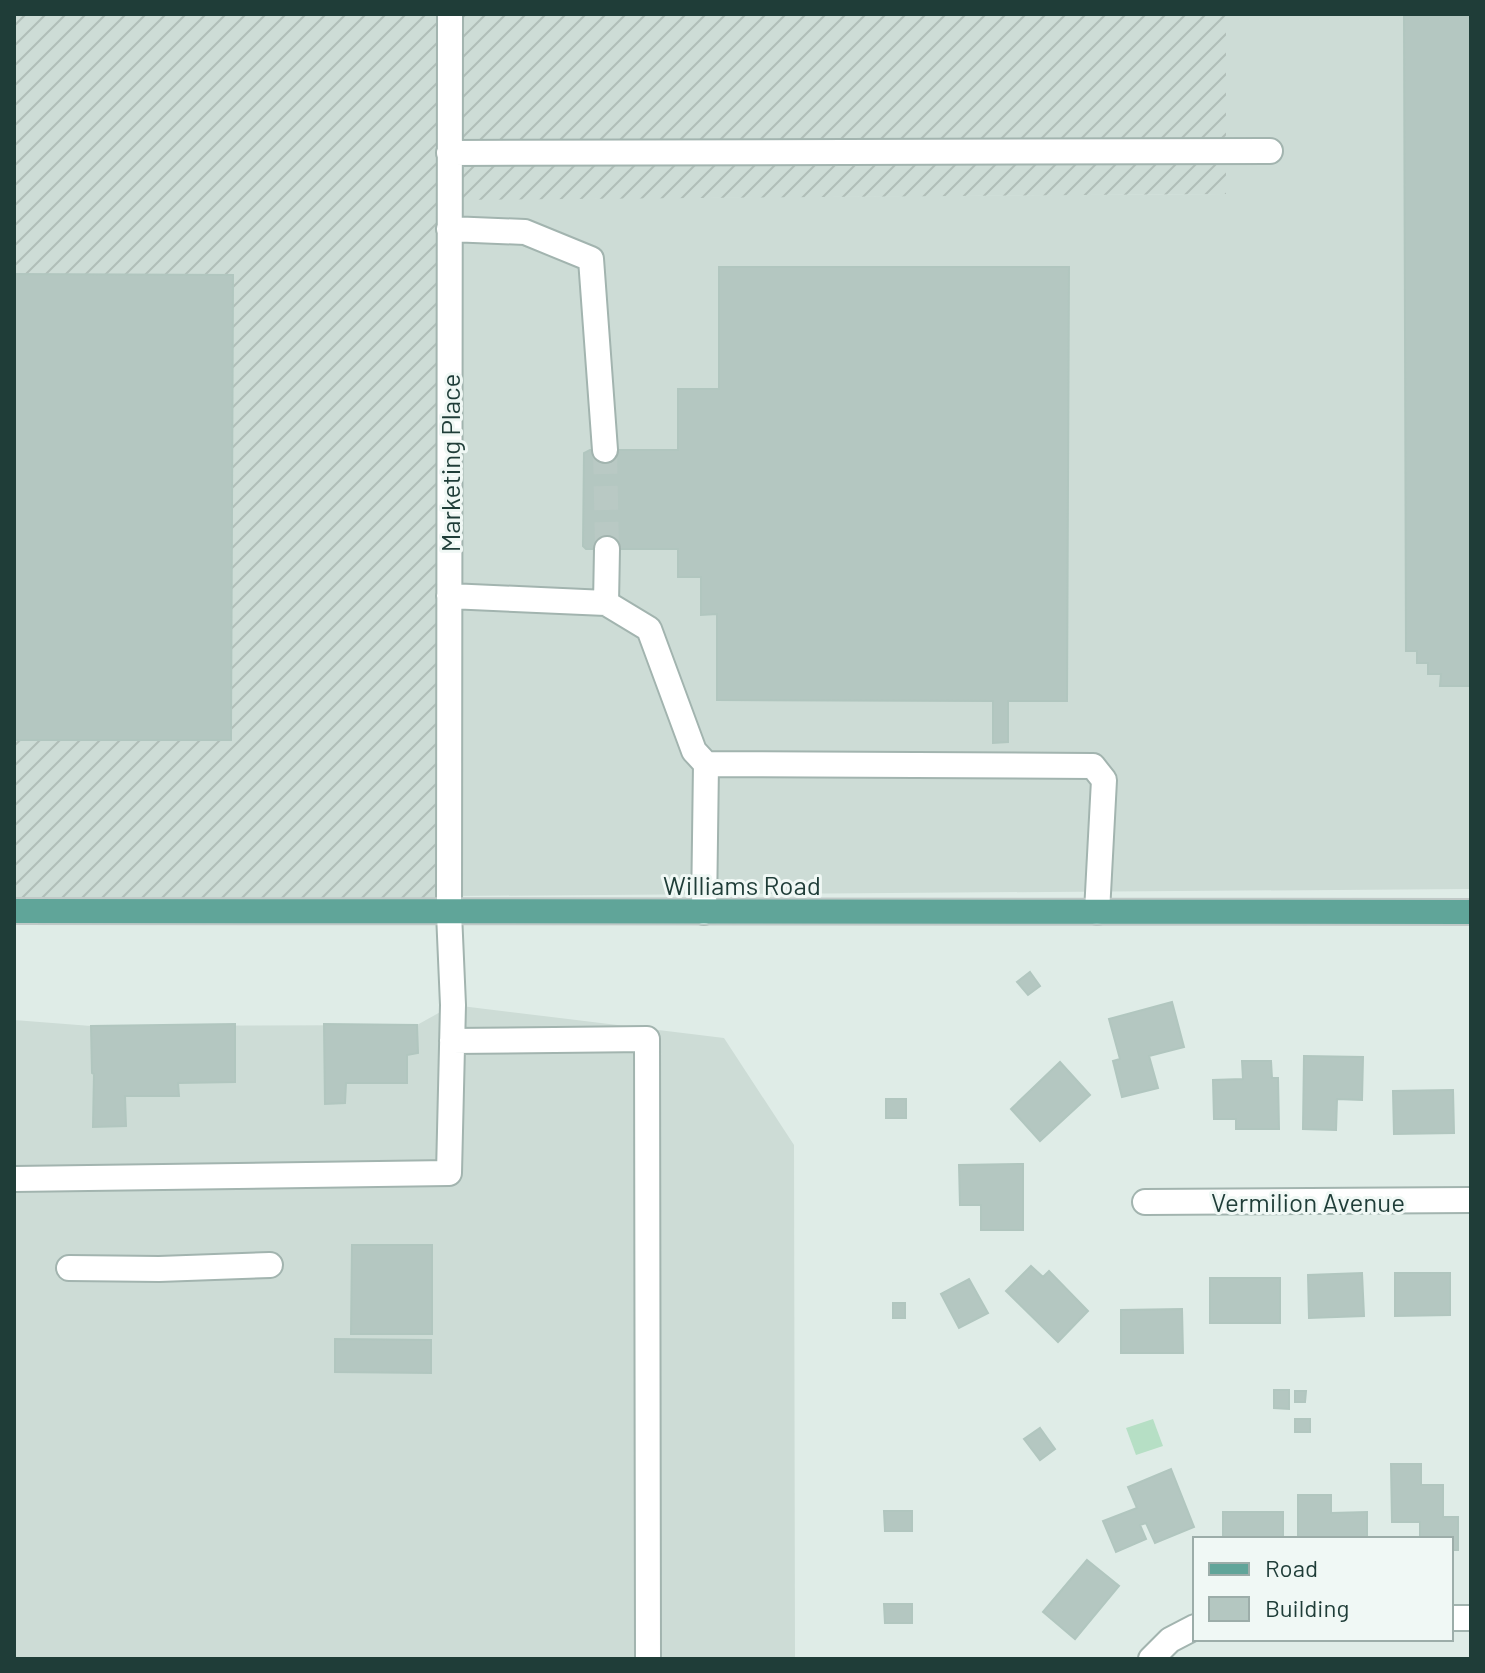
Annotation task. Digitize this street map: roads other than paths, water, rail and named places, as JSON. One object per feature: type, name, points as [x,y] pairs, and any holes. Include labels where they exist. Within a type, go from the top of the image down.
[{"type":"main road","name":"Williams Road","points":[[14,911],[1471,912]]},
{"type":"street","name":"Marketing Place","points":[[14,1179],[449,1173],[452,1041],[449,913],[450,14]]},
{"type":"street","points":[[449,153],[1270,151]]},
{"type":"street","points":[[449,229],[525,232],[591,259],[605,450]]},
{"type":"street","points":[[606,603],[607,549]]},
{"type":"street","points":[[449,596],[606,603],[649,629],[694,751],[706,764],[704,912]]},
{"type":"street","points":[[706,764],[1093,766],[1104,780],[1097,912]]},
{"type":"street","points":[[452,1041],[647,1039],[648,1659]]},
{"type":"street","name":"Vermilion Avenue","points":[[1145,1202],[1471,1200]]},
{"type":"street","points":[[69,1268],[270,1265]]},
{"type":"street","points":[[1151,1659],[1170,1640],[1193,1628]]},
{"type":"tunnel","points":[[605,450],[607,549]]}]
